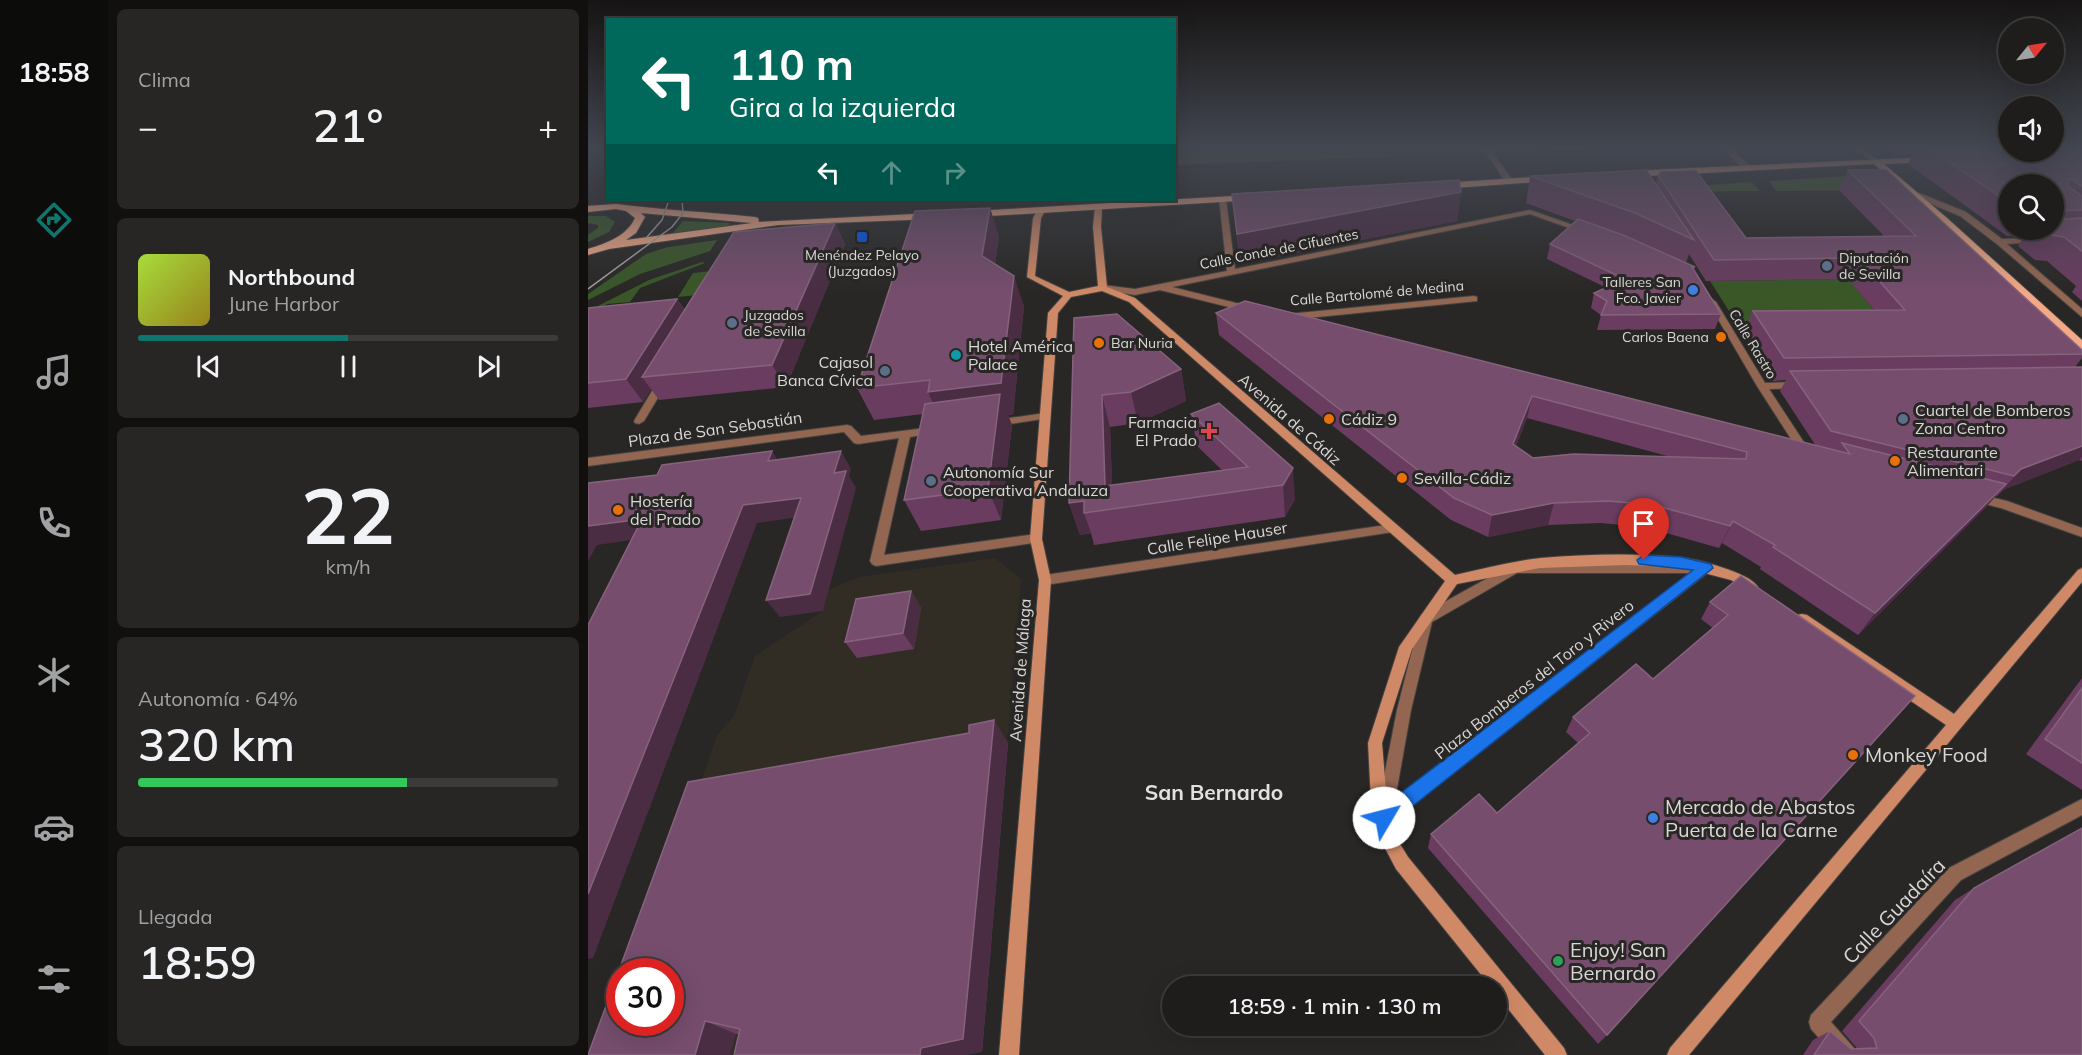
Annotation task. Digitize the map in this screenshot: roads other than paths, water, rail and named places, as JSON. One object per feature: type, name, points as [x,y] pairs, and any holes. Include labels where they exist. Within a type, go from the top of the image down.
[{"type":"main road","points":[[1917,196],[2082,346]]},
{"type":"main road","points":[[959,214],[1267,197]]},
{"type":"main road","points":[[588,209],[620,207],[778,222]]},
{"type":"main road","points":[[594,251],[626,237],[638,226],[640,217],[634,210]]},
{"type":"main road","points":[[594,251],[778,222],[947,215]]},
{"type":"street","points":[[1914,206],[1916,196]]},
{"type":"street","points":[[1919,196],[1963,214],[2000,242],[2082,314]]},
{"type":"street","points":[[1222,200],[1231,272]]},
{"type":"street","points":[[1041,211],[1037,218],[1031,277],[1068,295],[1103,288],[1097,227],[1098,208]]},
{"type":"street","name":"Calle Conde de Cifuentes","points":[[1103,288],[1135,292],[1530,212],[1594,234]]},
{"type":"street","points":[[2000,242],[2040,240]]},
{"type":"street","points":[[1160,287],[1261,312]]},
{"type":"street","name":"Avenida de Cádiz","points":[[1103,288],[1132,300],[1453,580]]},
{"type":"street","name":"Calle Rastro","points":[[1705,289],[1762,386],[1807,454]]},
{"type":"street","name":"Avenida de Málaga","points":[[1009,1055],[1045,580],[1036,539],[1045,416],[1053,313],[1068,295]]},
{"type":"street","name":"Calle Bartolomé de Medina","points":[[1284,317],[1474,299]]},
{"type":"street","name":"Calle Bartolomé de Medina","points":[[1272,315],[1318,326]]},
{"type":"street","points":[[639,421],[669,371]]},
{"type":"street","points":[[1762,386],[1809,385]]},
{"type":"street","points":[[987,424],[1045,416]]},
{"type":"street","name":"Plaza de San Sebastián","points":[[588,462],[847,428],[858,440],[905,434]]},
{"type":"street","points":[[940,430],[905,434],[876,561],[1036,539]]},
{"type":"street","points":[[1784,448],[1818,457]]},
{"type":"street","points":[[1968,495],[2003,504],[2082,533]]},
{"type":"street","name":"Calle Felipe Hauser","points":[[1045,580],[1393,528]]},
{"type":"street","points":[[1557,1055],[1402,863],[1393,848],[1379,802],[1375,743],[1406,647],[1453,580],[1540,563],[1626,560],[1681,562],[1736,576],[1764,595]]},
{"type":"street","points":[[1384,818],[1404,710],[1426,619],[1515,568]]},
{"type":"street","name":"Plaza Bomberos del Toro y Rivero","points":[[1384,818],[1706,568]]},
{"type":"street","points":[[1677,1055],[2082,573]]},
{"type":"street","points":[[1794,613],[1955,723]]},
{"type":"street","name":"Calle Guadaíra","points":[[1847,1055],[1818,1022],[1955,874],[2082,807]]},
{"type":"tram line","points":[[647,237],[662,220],[669,201]]},
{"type":"tram line","points":[[588,289],[672,227],[683,213],[682,201]]},
{"type":"place","name":"Menéndez Pelayo (Juzgados)","points":[[862,237]]},
{"type":"place","name":"Diputación de Sevilla","points":[[1827,266]]},
{"type":"place","name":"Talleres San Fco. Javier","points":[[1693,290]]},
{"type":"place","name":"Juzgados de Sevilla","points":[[732,323]]},
{"type":"place","name":"Carlos Baena","points":[[1721,337]]},
{"type":"place","name":"Bar Nuria","points":[[1099,343]]},
{"type":"place","name":"Hotel América Palace","points":[[956,355]]},
{"type":"place","name":"Cajasol Banca Cívica","points":[[885,371]]},
{"type":"place","name":"Cádiz 9","points":[[1329,419]]},
{"type":"place","name":"Cuartel de Bomberos Zona Centro","points":[[1903,419]]},
{"type":"place","name":"Farmacia El Prado","points":[[1209,431]]},
{"type":"place","name":"Restaurante Alimentari","points":[[1895,461]]},
{"type":"place","name":"Sevilla-Cádiz","points":[[1402,478]]},
{"type":"place","name":"Autonomía Sur Cooperativa Andaluza","points":[[931,481]]},
{"type":"place","name":"Hostería del Prado","points":[[618,510]]},
{"type":"place","name":"Monkey Food","points":[[1853,755]]},
{"type":"place","name":"Mercado de Abastos Puerta de la Carne","points":[[1653,818]]},
{"type":"place","name":"Enjoy! San Bernardo","points":[[1558,961]]},
{"type":"district","name":"San Bernardo","points":[[1214,793]]}]
